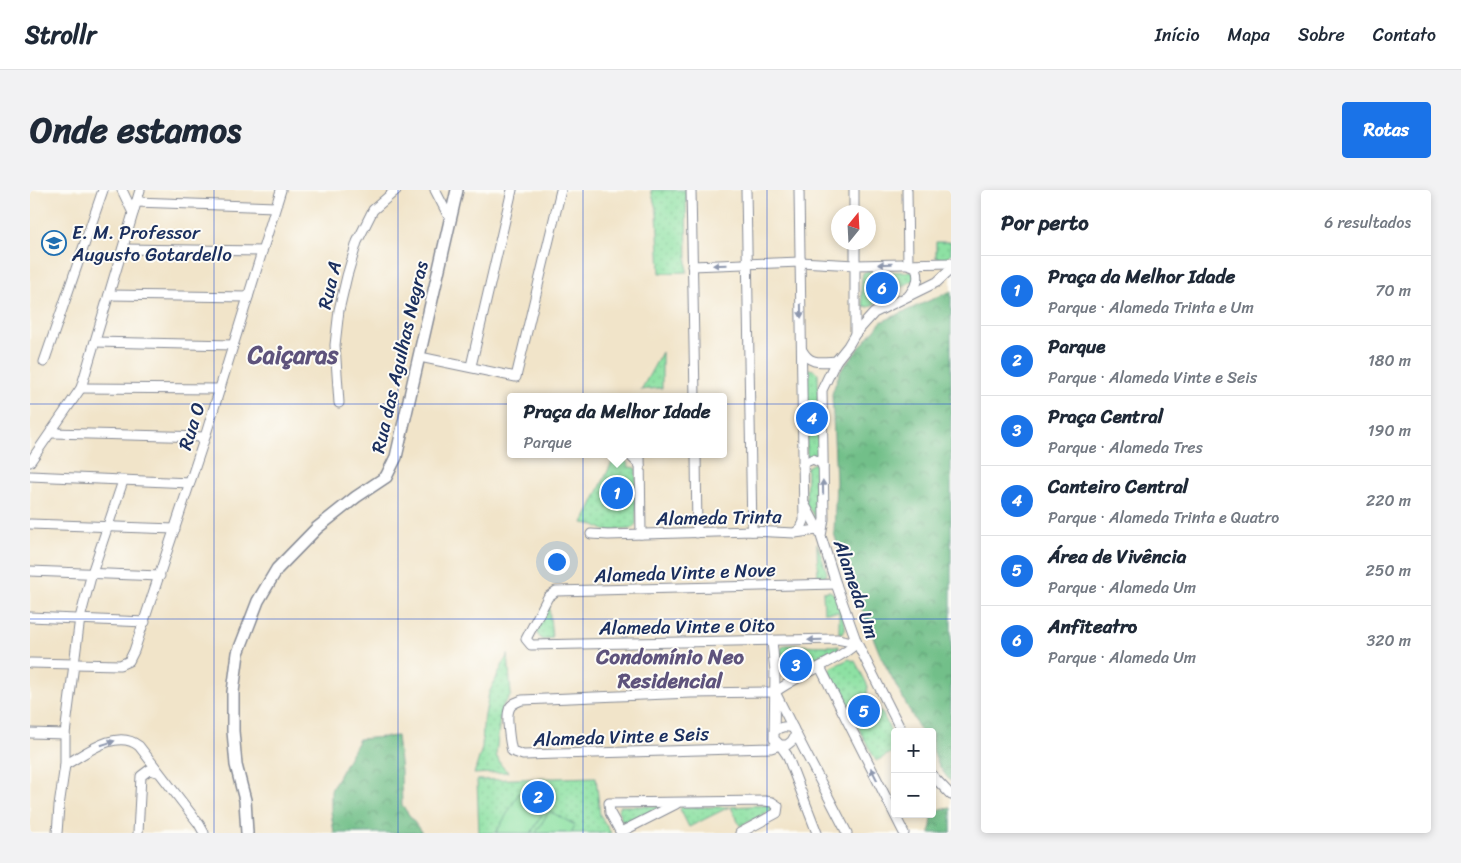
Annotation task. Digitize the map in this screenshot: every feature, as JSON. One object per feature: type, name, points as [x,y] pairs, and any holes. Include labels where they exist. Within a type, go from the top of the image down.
[{"type":"street","points":[[44,362],[104,190]]},
{"type":"street","points":[[122,190],[133,213]]},
{"type":"street","points":[[30,462],[52,434],[82,388],[140,190]]},
{"type":"street","name":"Rua O","points":[[74,664],[120,666],[129,661],[134,650],[190,484],[281,190]]},
{"type":"street","name":"Rua A","points":[[339,403],[335,345],[339,310],[347,276],[357,242],[373,210],[396,190]]},
{"type":"street","points":[[435,190],[450,219]]},
{"type":"street","name":"Rua das Agulhas Negras","points":[[247,833],[245,800],[236,765],[233,731],[233,692],[238,653],[258,601],[277,569],[317,528],[356,497],[386,477],[396,457],[457,190]]},
{"type":"street","points":[[471,366],[512,190]]},
{"type":"street","points":[[420,357],[471,366],[516,377],[561,190]]},
{"type":"street","points":[[690,190],[694,393]]},
{"type":"street","points":[[746,190],[752,531]]},
{"type":"street","points":[[794,533],[801,528],[804,521],[799,190]]},
{"type":"street","points":[[854,190],[854,205]]},
{"type":"street","points":[[907,190],[908,264]]},
{"type":"street","points":[[136,202],[275,207]]},
{"type":"street","points":[[123,249],[262,251]]},
{"type":"street","points":[[855,250],[855,334]]},
{"type":"street","points":[[692,266],[800,262],[855,265],[951,263]]},
{"type":"street","points":[[908,264],[916,267],[919,275],[917,283],[909,295]]},
{"type":"street","name":"Alameda Um","points":[[900,728],[857,644],[819,533],[824,519],[822,390],[836,361],[855,334],[874,313],[937,282],[951,269]]},
{"type":"street","points":[[109,295],[248,297]]},
{"type":"street","points":[[95,342],[233,345]]},
{"type":"street","points":[[802,350],[806,358],[814,362],[836,361]]},
{"type":"street","points":[[82,388],[220,389]]},
{"type":"street","points":[[52,434],[205,437]]},
{"type":"street","points":[[632,458],[640,465]]},
{"type":"street","points":[[640,458],[641,534]]},
{"type":"street","points":[[696,458],[697,533]]},
{"type":"street","points":[[802,466],[812,459],[821,463],[823,467]]},
{"type":"street","points":[[30,476],[190,484]]},
{"type":"street","points":[[57,833],[65,765],[66,734],[80,618],[92,573],[122,480]]},
{"type":"street","points":[[804,502],[819,533]]},
{"type":"street","points":[[30,524],[175,529]]},
{"type":"street","name":"Alameda Trinta","points":[[591,534],[752,531],[819,533]]},
{"type":"street","points":[[30,571],[160,576]]},
{"type":"street","name":"Alameda Vinte e Nove","points":[[528,634],[548,597],[556,591],[836,584]]},
{"type":"street","points":[[30,617],[145,622]]},
{"type":"street","name":"Alameda Vinte e Oito","points":[[528,634],[526,640],[532,645],[837,639],[857,644]]},
{"type":"street","points":[[837,639],[844,645],[844,655]]},
{"type":"street","points":[[772,641],[775,671],[774,739],[787,755],[817,833]]},
{"type":"street","points":[[775,692],[788,682],[844,655],[857,644]]},
{"type":"street","points":[[30,663],[74,664]]},
{"type":"street","points":[[820,667],[904,833]]},
{"type":"street","points":[[775,671],[788,682]]},
{"type":"street","points":[[775,692],[847,833]]},
{"type":"street","name":"Alameda Vinte e Seis","points":[[775,692],[691,693],[522,700],[512,704],[508,709],[510,743],[512,751],[523,755],[771,748],[780,745]]},
{"type":"street","points":[[775,730],[780,727],[794,731]]},
{"type":"street","points":[[780,745],[787,745],[792,741],[794,731]]},
{"type":"street","points":[[30,733],[66,734]]},
{"type":"street","points":[[65,765],[104,744],[118,740],[131,740],[139,746],[204,833]]},
{"type":"street","points":[[138,833],[142,776],[149,770],[158,772]]},
{"type":"street","points":[[936,780],[951,795]]},
{"type":"street","points":[[936,788],[942,787]]},
{"type":"street","points":[[679,803],[621,833],[610,814],[609,803],[772,802],[778,806],[777,813],[740,833]]},
{"type":"green space","points":[[651,190],[686,190],[687,272],[660,273],[657,213]]},
{"type":"green space","points":[[936,242],[951,242],[951,254],[946,259],[936,258]]},
{"type":"green space","points":[[867,271],[912,272],[915,279],[869,307],[864,306],[861,294],[863,273]]},
{"type":"green space","points":[[951,291],[951,782],[936,759],[936,728],[919,728],[881,657],[842,560],[834,533],[836,481],[832,394],[840,371],[881,322]]},
{"type":"green space","points":[[662,352],[662,388],[641,390]]},
{"type":"green space","points":[[809,369],[814,370],[818,374],[820,458],[807,457],[805,371]]},
{"type":"green space","points":[[614,458],[625,458],[629,467],[636,468],[636,524],[631,529],[606,531],[595,525],[583,523]]},
{"type":"green space","points":[[814,463],[820,469],[821,519],[819,524],[806,504],[807,467]]},
{"type":"green space","points":[[817,543],[827,573],[824,579],[818,580]]},
{"type":"green space","points":[[830,591],[835,595],[845,624],[843,633],[839,633],[839,612],[824,612],[823,592]]},
{"type":"green space","points":[[549,606],[552,638],[542,640],[537,631]]},
{"type":"green space","points":[[786,645],[839,646],[838,651],[789,674],[782,670],[781,650]]},
{"type":"green space","points":[[508,654],[511,695],[501,708],[496,755],[501,765],[508,772],[474,774],[482,748],[483,726],[489,693]]},
{"type":"green space","points":[[849,659],[855,661],[868,686],[867,694],[870,701],[876,709],[882,712],[891,732],[891,753],[876,761],[830,674],[830,668]]},
{"type":"green space","points":[[397,736],[402,805],[422,833],[334,833],[331,790],[359,739]]},
{"type":"green space","points":[[596,777],[600,815],[611,833],[479,833],[477,780]]},
{"type":"green space","points":[[519,793],[546,808],[531,833],[496,833]]},
{"type":"green space","points":[[620,806],[662,806],[630,822],[622,821],[618,810]]},
{"type":"green space","points":[[771,806],[771,811],[740,826],[731,807]]},
{"type":"green space","points":[[682,807],[729,807],[689,827],[680,809]]},
{"type":"green space","points":[[951,808],[951,833],[930,833],[932,818],[936,818],[936,810]]},
{"type":"green space","points":[[549,811],[575,825],[571,833],[536,833]]},
{"type":"place","name":"E. M. Professor Augusto Gotardello","points":[[54,243]]},
{"type":"place","name":"Anfiteatro","points":[[882,288]]},
{"type":"place","name":"Canteiro Central","points":[[812,418]]},
{"type":"place","name":"Praça da Melhor Idade","points":[[617,493]]},
{"type":"place","name":"Praça Central","points":[[796,665]]},
{"type":"place","name":"Área de Vivência","points":[[864,711]]},
{"type":"place","name":"Parque","points":[[538,797]]},
{"type":"district","name":"Caiçaras","points":[[293,355]]},
{"type":"district","name":"Condomínio Neo Residencial","points":[[670,669]]}]
